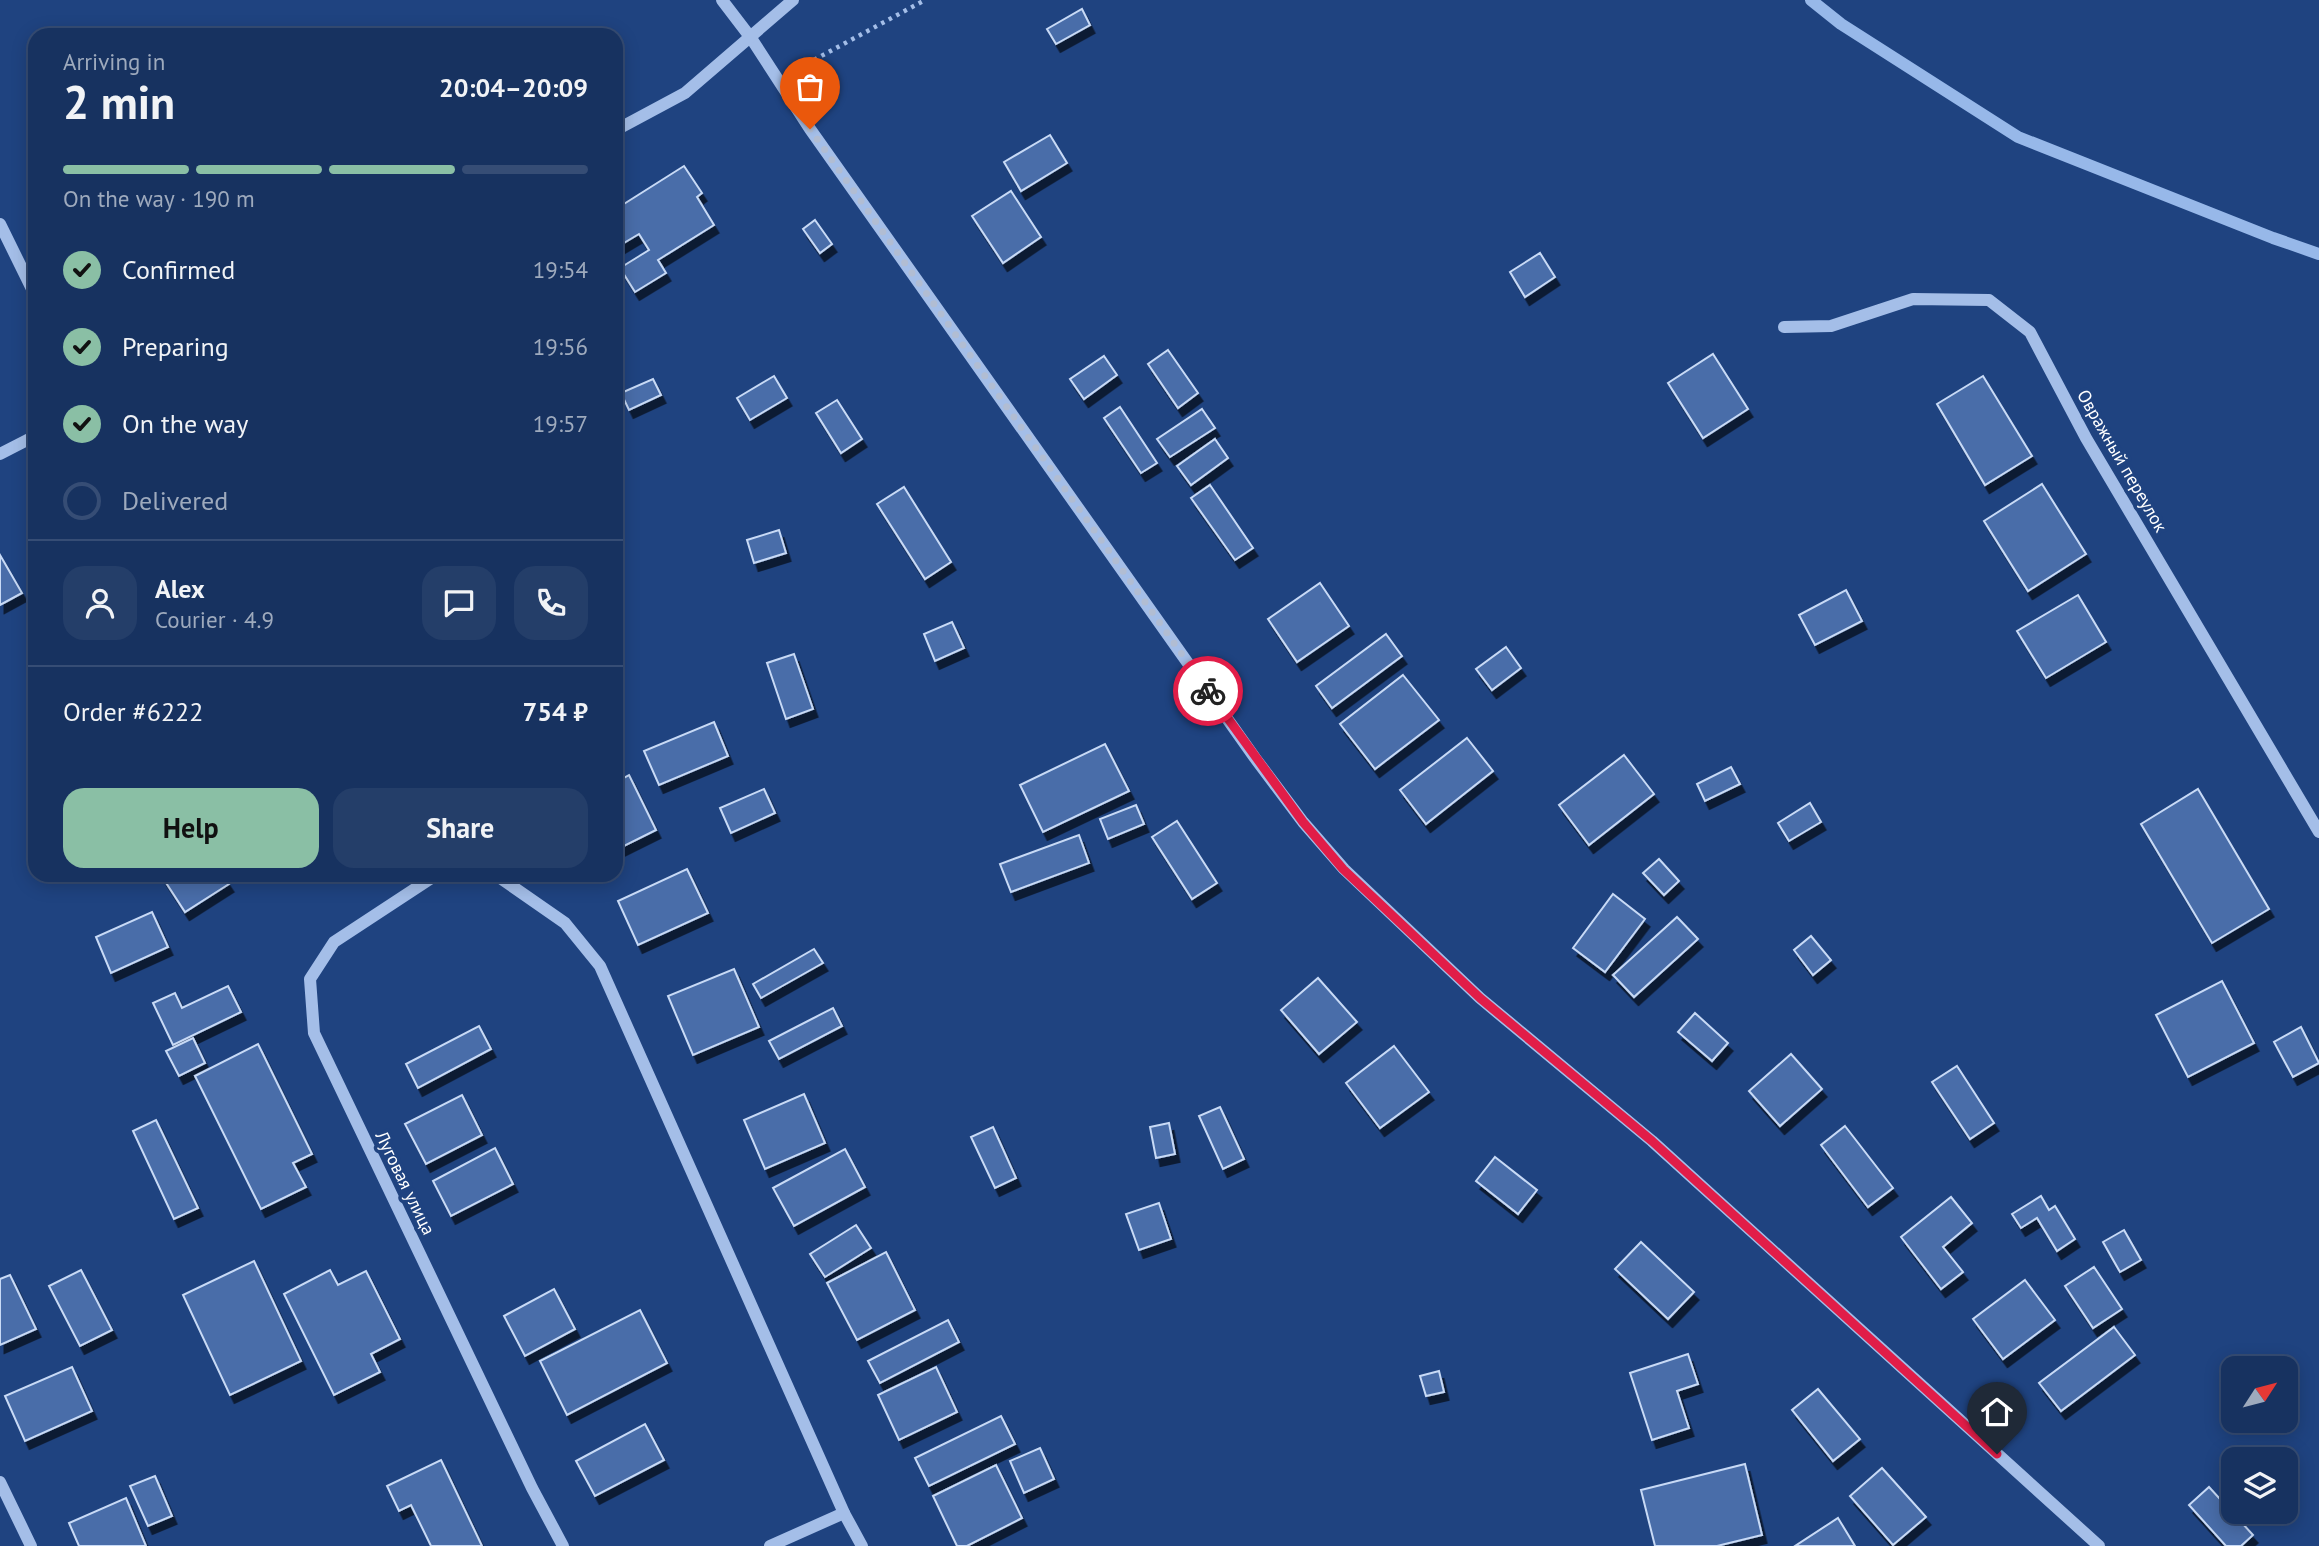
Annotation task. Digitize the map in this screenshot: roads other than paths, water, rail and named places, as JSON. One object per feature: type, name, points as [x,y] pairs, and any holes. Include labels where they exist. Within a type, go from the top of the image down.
[{"type":"street","points":[[722,0],[1255,758],[1303,822],[1343,869],[1480,998],[1652,1141],[2099,1546]]},
{"type":"street","points":[[623,126],[685,93],[793,0]]},
{"type":"street","points":[[0,224],[28,281]]},
{"type":"street","name":"Овражный переулок","points":[[1784,327],[1831,326],[1913,299],[1989,300],[2030,332],[2086,438],[2319,832]]},
{"type":"street","points":[[0,454],[28,440]]},
{"type":"street","name":"Луговая улица","points":[[425,882],[334,942],[310,979],[314,1033],[532,1488],[563,1546]]},
{"type":"street","points":[[506,882],[565,923],[600,966],[844,1513],[862,1546]]},
{"type":"street","points":[[0,1482],[31,1546]]},
{"type":"street","points":[[770,1546],[844,1513]]},
{"type":"waterway","points":[[1811,0],[1841,24],[2018,137],[2319,254]]}]
